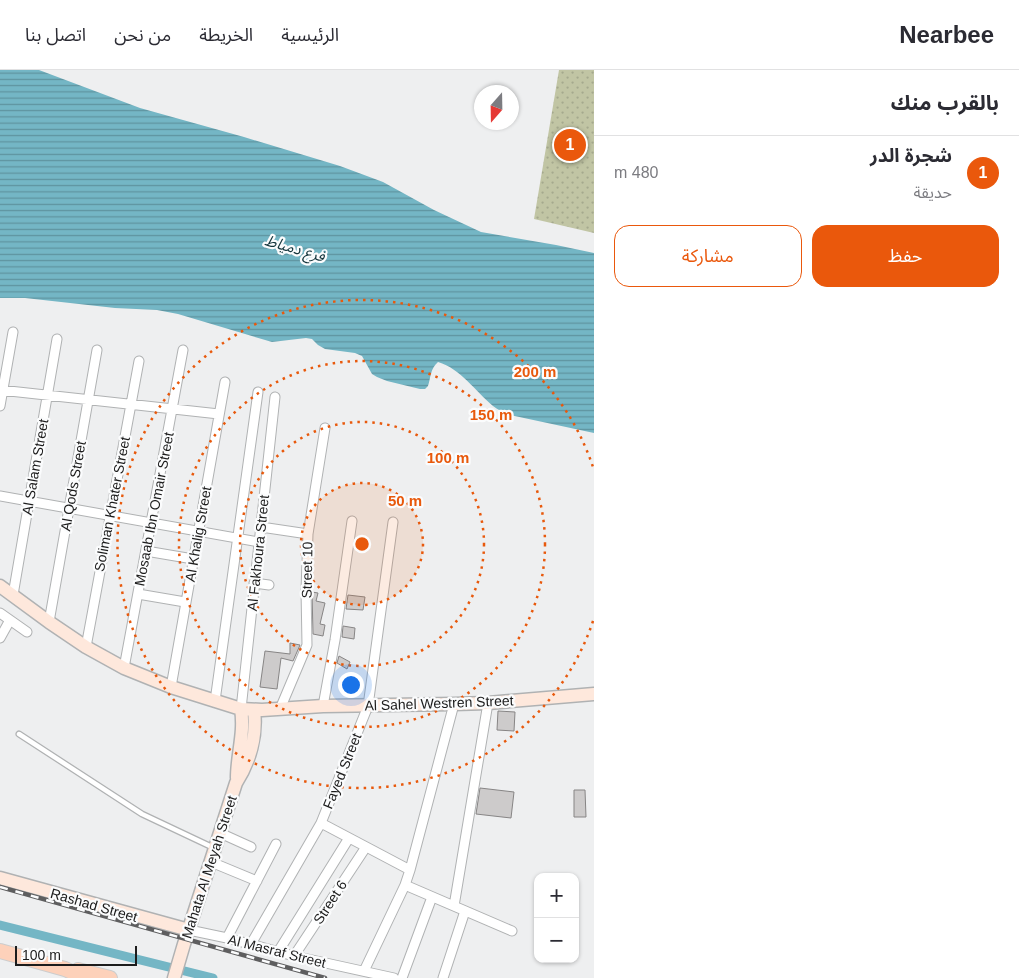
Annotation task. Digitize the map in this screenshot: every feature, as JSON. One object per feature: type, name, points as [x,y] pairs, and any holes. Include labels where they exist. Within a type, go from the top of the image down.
[{"type":"main road","name":"Al Sahel Westren Street","points":[[0,586],[86,647],[124,668],[171,687],[248,709],[488,703],[594,694]]},
{"type":"main road","name":"Mahata Al Meyah Street","points":[[174,978],[236,783],[244,770],[251,750],[256,720],[248,709]]},
{"type":"main road","name":"Rashad Street","points":[[0,878],[188,930]]},
{"type":"main road","points":[[0,951],[65,969],[86,978]]},
{"type":"main road","points":[[65,969],[74,969],[110,978]]},
{"type":"street","points":[[0,406],[4,358],[13,332]]},
{"type":"street","name":"Al Salam Street","points":[[13,595],[57,339]]},
{"type":"street","name":"Al Qods Street","points":[[49,622],[97,350]]},
{"type":"street","name":"Mosaab Ibn Omair Street","points":[[124,668],[183,350]]},
{"type":"street","name":"Soliman Khater Street","points":[[86,647],[139,361]]},
{"type":"street","name":"Al Khalig Street","points":[[171,687],[226,382]]},
{"type":"street","points":[[1,390],[219,414]]},
{"type":"street","points":[[215,701],[258,392]]},
{"type":"street","name":"Al Fakhoura Street","points":[[248,709],[254,583],[275,397]]},
{"type":"street","name":"Street 10","points":[[280,709],[307,645],[308,534],[325,428]]},
{"type":"street","points":[[0,496],[259,542]]},
{"type":"street","points":[[324,706],[352,521]]},
{"type":"street","name":"Fayed Street","points":[[251,944],[321,823],[368,706],[393,522]]},
{"type":"street","points":[[261,527],[308,534]]},
{"type":"street","points":[[146,551],[193,559]]},
{"type":"street","points":[[254,583],[269,585]]},
{"type":"street","points":[[138,594],[185,602]]},
{"type":"street","points":[[0,613],[26,632]]},
{"type":"street","points":[[0,638],[10,620]]},
{"type":"street","points":[[454,906],[488,703]]},
{"type":"street","points":[[364,971],[405,885],[454,704]]},
{"type":"street","points":[[321,823],[410,870]]},
{"type":"street","points":[[220,833],[251,847]]},
{"type":"street","points":[[278,952],[349,838]]},
{"type":"street","points":[[227,938],[276,844]]},
{"type":"street","name":"Street 6","points":[[294,956],[366,847]]},
{"type":"street","points":[[211,862],[257,881]]},
{"type":"street","points":[[405,885],[512,931]]},
{"type":"street","points":[[402,978],[432,897]]},
{"type":"street","points":[[443,978],[465,911]]},
{"type":"street","name":"Al Masraf Street","points":[[188,930],[394,978]]},
{"type":"lane","points":[[19,734],[142,814],[215,848]]},
{"type":"green space","points":[[559,70],[594,70],[594,233],[534,219]]},
{"type":"water","name":"فرع دمياط","points":[[0,70],[39,70],[140,108],[340,166],[383,182],[434,210],[481,232],[594,253],[594,433],[510,415],[499,410],[454,370],[438,362],[432,370],[428,386],[425,389],[420,389],[377,377],[372,374],[362,356],[355,353],[325,349],[312,339],[272,342],[178,314],[157,310],[115,308],[25,298],[0,298]]},
{"type":"building","points":[[312,592],[318,593],[316,601],[325,603],[320,624],[325,625],[323,636],[313,634]]},
{"type":"building","points":[[348,595],[365,597],[363,610],[346,609]]},
{"type":"building","points":[[343,626],[355,628],[354,639],[342,637]]},
{"type":"building","points":[[290,643],[300,645],[293,661],[281,658],[277,689],[260,687],[265,651],[290,654]]},
{"type":"building","points":[[339,656],[350,662],[347,669],[337,663]]},
{"type":"building","points":[[498,711],[515,712],[514,731],[497,730]]},
{"type":"building","points":[[480,788],[514,792],[511,818],[476,814]]},
{"type":"building","points":[[574,790],[585,790],[586,817],[574,817]]},
{"type":"waterway","points":[[0,925],[213,978]]},
{"type":"railway","points":[[0,887],[325,978]]},
{"type":"place","name":"شجرة الدر","points":[[570,145]]}]
